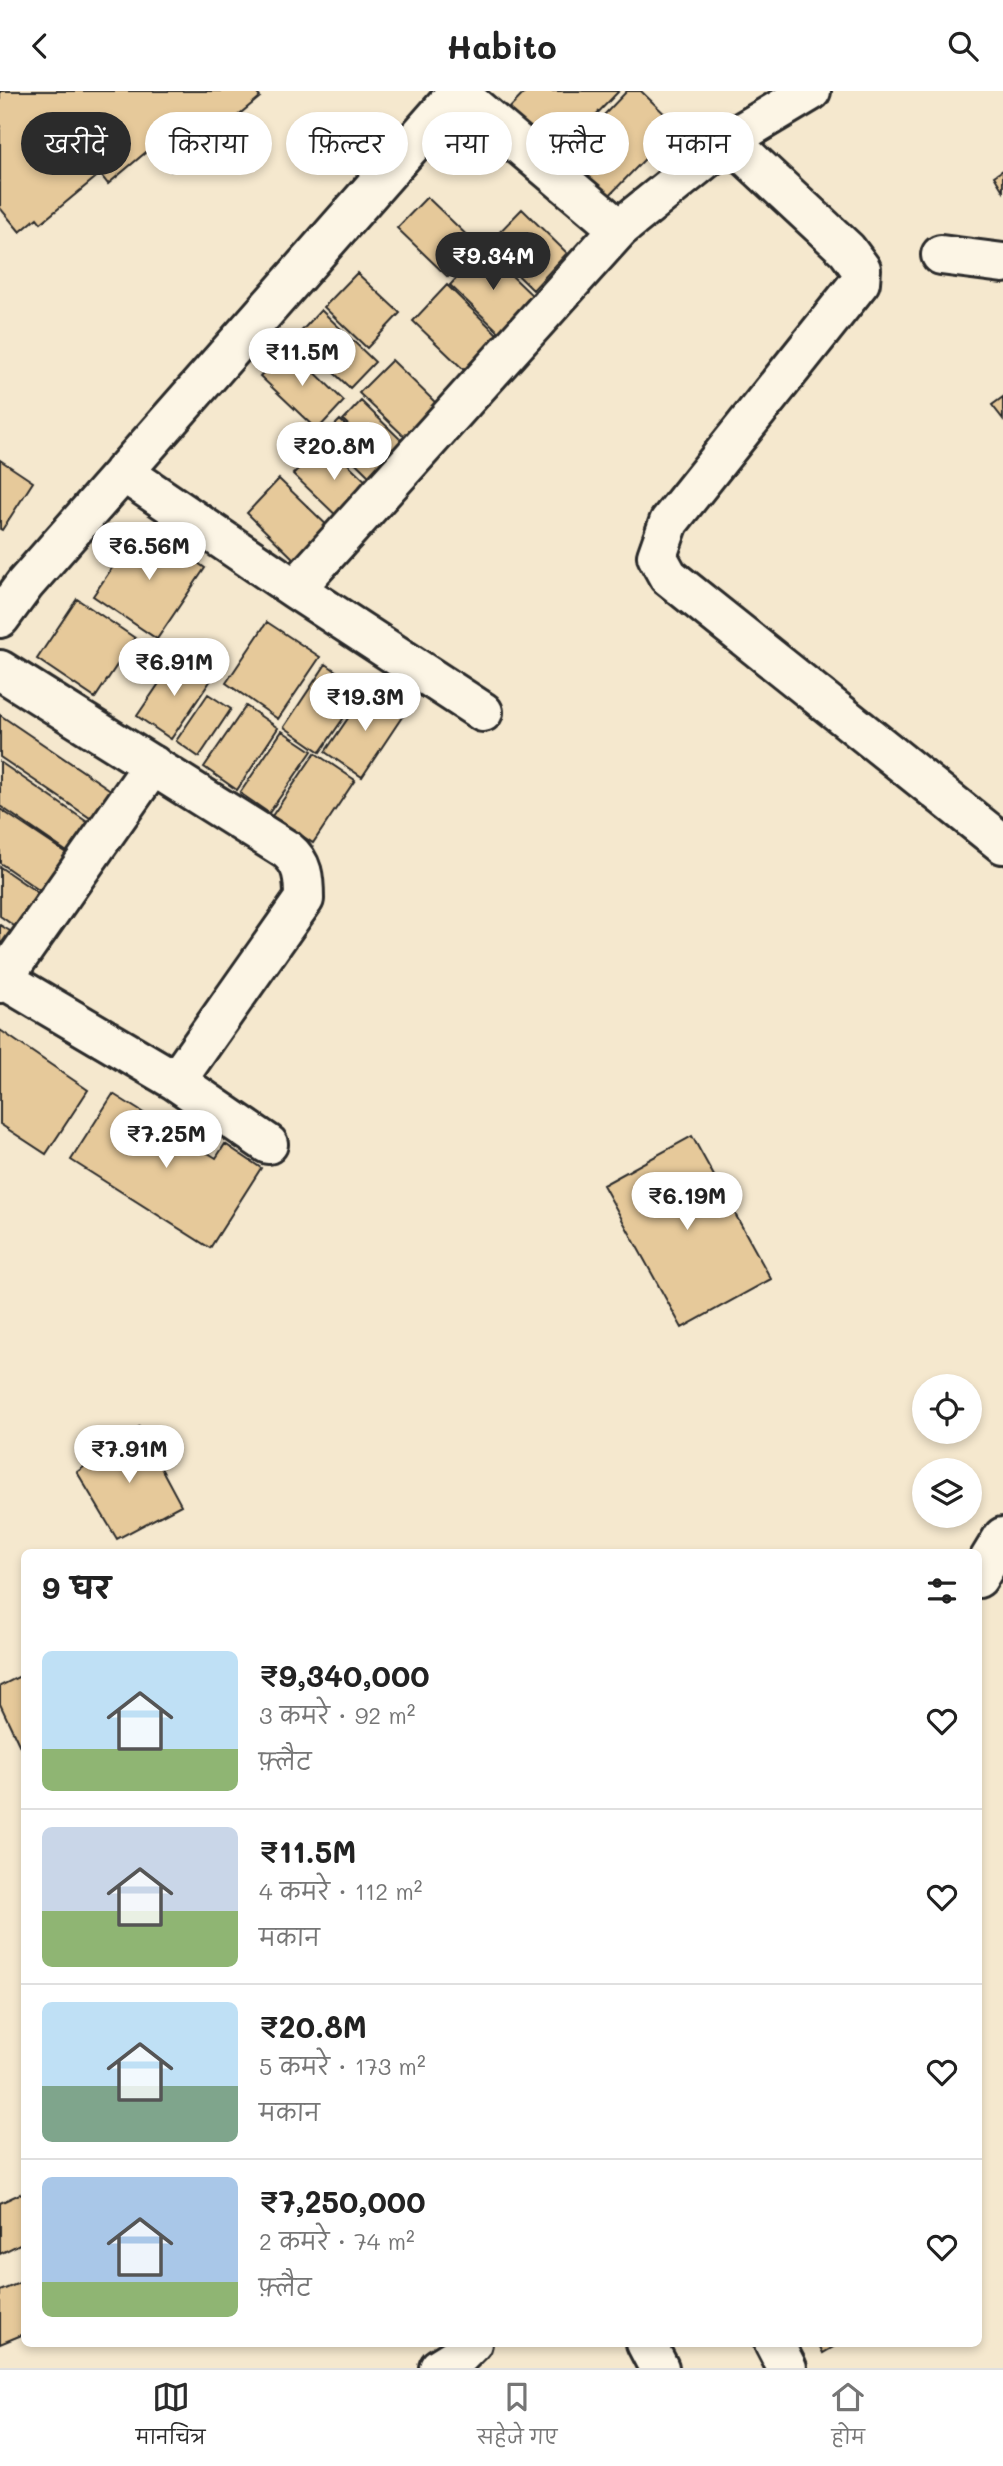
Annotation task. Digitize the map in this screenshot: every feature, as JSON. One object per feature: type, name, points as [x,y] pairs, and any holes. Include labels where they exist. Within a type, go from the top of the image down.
[{"type":"street","points":[[754,125],[811,91]]},
{"type":"street","points":[[0,618],[25,585],[458,92],[620,229]]},
{"type":"street","points":[[754,163],[847,250],[861,269],[860,282],[670,522],[657,556],[668,576],[1003,844]]},
{"type":"street","points":[[295,589],[620,229],[686,175]]},
{"type":"street","points":[[942,255],[1003,263]]},
{"type":"street","points":[[123,473],[483,712]]},
{"type":"street","points":[[0,670],[298,859],[304,878],[304,899],[176,1081]]},
{"type":"street","points":[[153,765],[1,981],[176,1081],[268,1144]]},
{"type":"street","points":[[982,1572],[1003,1538]]},
{"type":"street","points":[[439,2368],[468,2347]]},
{"type":"street","points":[[648,2347],[659,2368]]},
{"type":"street","points":[[776,2347],[787,2368]]},
{"type":"building","points":[[0,91],[255,91],[260,97],[242,112],[145,112],[145,153],[131,165],[131,112],[21,112],[21,175],[99,175],[41,223],[37,218],[20,232],[0,208]]},
{"type":"building","points":[[526,91],[619,91],[599,112],[526,112],[526,133],[512,120],[512,112],[506,112]]},
{"type":"building","points":[[627,91],[641,91],[663,112],[643,112],[643,161],[601,204],[571,175],[629,175],[629,112],[607,112]]},
{"type":"building","points":[[1003,170],[1003,191],[994,176]]},
{"type":"building","points":[[101,175],[119,175],[108,184]]},
{"type":"building","points":[[427,197],[477,245],[448,277],[397,228]]},
{"type":"building","points":[[522,209],[567,253],[533,290],[487,245]]},
{"type":"building","points":[[484,249],[536,299],[501,334],[450,285]]},
{"type":"building","points":[[357,273],[400,313],[367,348],[324,307]]},
{"type":"building","points":[[447,285],[499,336],[465,371],[413,321]]},
{"type":"building","points":[[321,310],[375,362],[350,388],[296,337]]},
{"type":"building","points":[[288,346],[344,401],[317,430],[260,376]]},
{"type":"building","points":[[392,360],[439,406],[407,439],[359,393]]},
{"type":"building","points":[[1003,397],[1003,419],[992,405]]},
{"type":"building","points":[[361,401],[403,442],[386,460],[343,420]]},
{"type":"building","points":[[340,420],[388,466],[374,481],[326,434]]},
{"type":"building","points":[[325,442],[374,489],[343,522],[293,474]]},
{"type":"building","points":[[0,460],[33,482],[2,530],[0,529]]},
{"type":"building","points":[[279,479],[336,534],[303,568],[247,513]]},
{"type":"building","points":[[142,524],[205,568],[157,639],[93,596]]},
{"type":"building","points":[[77,599],[135,638],[95,698],[37,659]]},
{"type":"building","points":[[267,622],[320,657],[278,719],[226,683]]},
{"type":"building","points":[[177,657],[211,680],[171,739],[137,716]]},
{"type":"building","points":[[326,664],[363,690],[320,752],[284,727]]},
{"type":"building","points":[[368,689],[404,714],[362,777],[325,752]]},
{"type":"building","points":[[208,694],[231,709],[199,757],[176,741]]},
{"type":"building","points":[[246,706],[278,728],[237,790],[204,767]]},
{"type":"building","points":[[0,715],[115,793],[96,822],[0,757]]},
{"type":"building","points":[[282,731],[312,751],[269,813],[240,793]]},
{"type":"building","points":[[315,753],[355,780],[313,843],[272,816]]},
{"type":"building","points":[[0,762],[93,826],[73,856],[0,806]]},
{"type":"building","points":[[0,809],[72,857],[46,895],[0,863]]},
{"type":"building","points":[[0,867],[44,897],[20,930],[0,916]]},
{"type":"building","points":[[0,925],[10,931],[0,945]]},
{"type":"building","points":[[0,1030],[88,1090],[46,1154],[0,1124]]},
{"type":"building","points":[[113,1094],[216,1158],[225,1144],[261,1168],[210,1248],[71,1160]]},
{"type":"building","points":[[692,1136],[771,1279],[682,1328],[603,1185]]},
{"type":"building","points":[[139,1427],[181,1505],[117,1539],[77,1472]]},
{"type":"building","points":[[21,1676],[21,1749],[0,1704],[0,1686]]},
{"type":"building","points":[[21,2193],[21,2244],[0,2254],[0,2203]]},
{"type":"building","points":[[21,2282],[21,2335],[0,2344],[0,2291]]},
{"type":"building","points":[[820,2347],[833,2347],[823,2353]]}]
